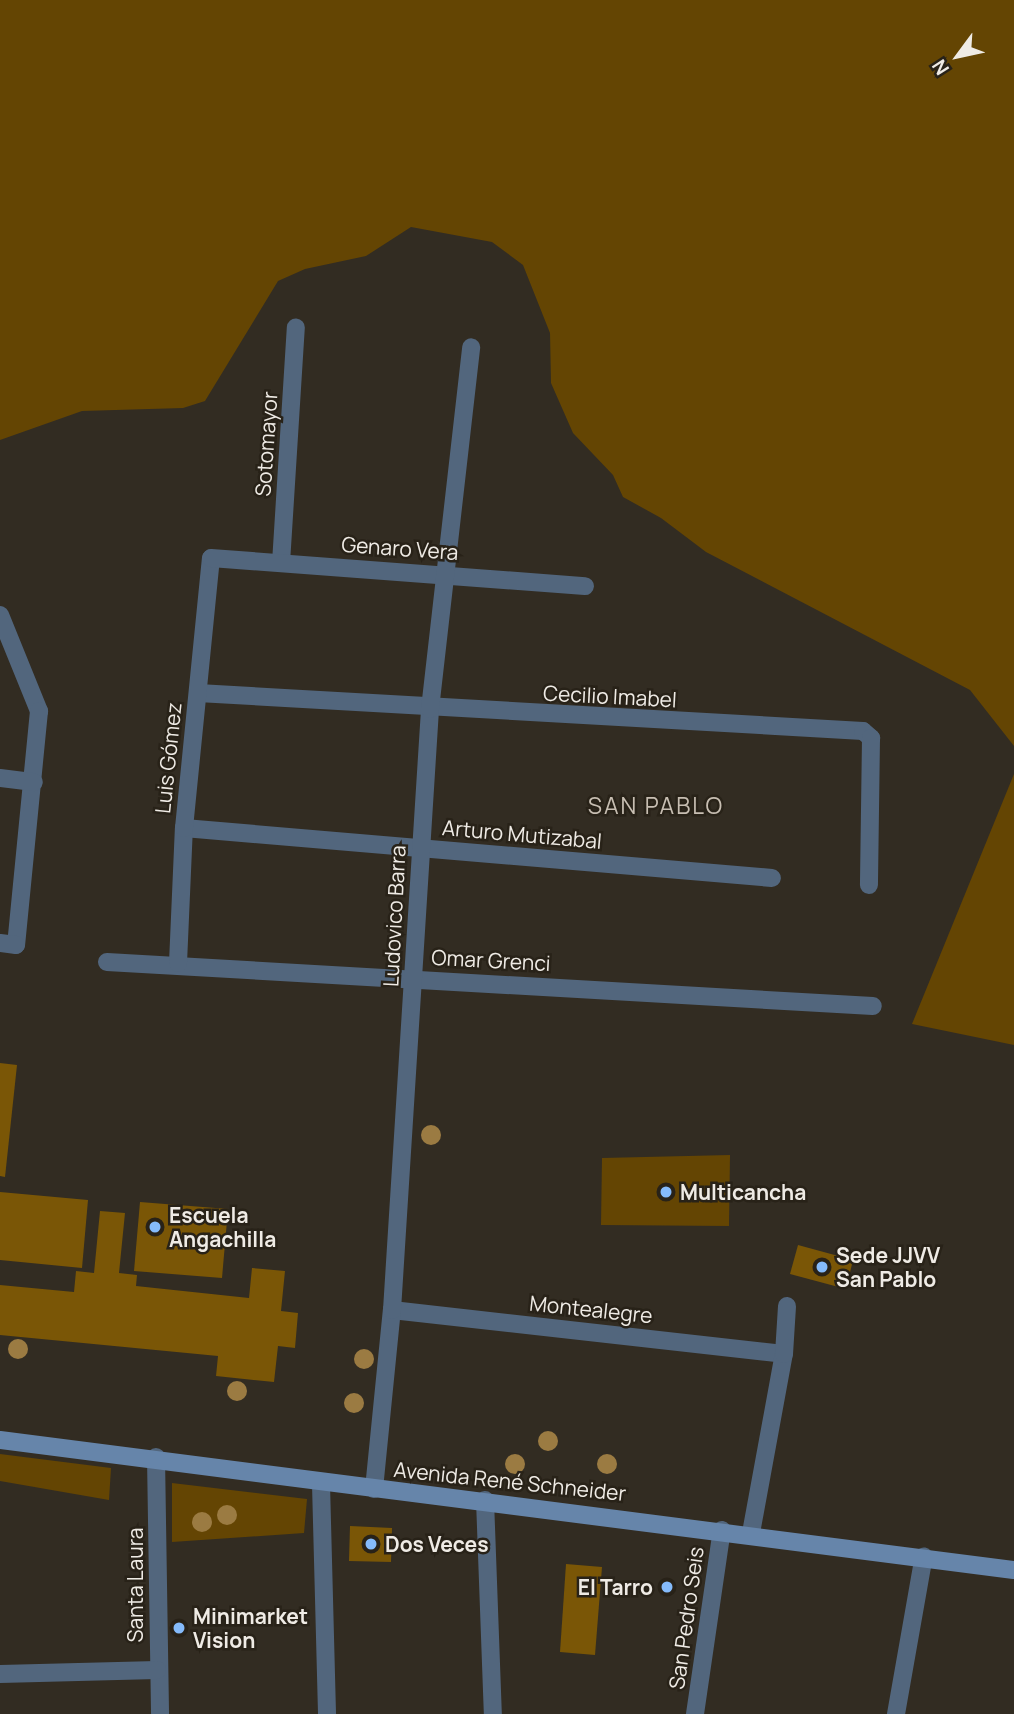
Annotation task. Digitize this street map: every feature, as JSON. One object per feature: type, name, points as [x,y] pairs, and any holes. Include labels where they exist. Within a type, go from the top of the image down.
[{"type":"main road","name":"Avenida René Schneider","points":[[0,1440],[156,1457],[321,1484],[485,1500],[751,1533],[1014,1570]]},
{"type":"street","name":"Sotomayor","points":[[281,563],[296,327]]},
{"type":"street","name":"Ludovico Barra","points":[[373,1489],[392,1310],[430,709],[443,574],[471,347]]},
{"type":"street","name":"Genaro Vera","points":[[212,558],[584,586]]},
{"type":"street","name":"Luis Gómez","points":[[178,963],[184,828],[212,558]]},
{"type":"street","points":[[0,615],[39,711],[33,782],[8,944]]},
{"type":"street","name":"Cecilio Imabel","points":[[198,694],[863,732],[871,738],[869,885]]},
{"type":"street","points":[[0,778],[33,782]]},
{"type":"street","name":"Arturo Mutizabal","points":[[184,828],[772,878]]},
{"type":"street","name":"Omar Grenci","points":[[107,962],[178,963],[873,1006]]},
{"type":"street","points":[[751,1533],[784,1354],[787,1306]]},
{"type":"street","name":"Montealegre","points":[[392,1310],[784,1354]]},
{"type":"street","name":"Santa Laura","points":[[156,1457],[157,1670],[160,1714]]},
{"type":"street","points":[[321,1484],[327,1714]]},
{"type":"street","points":[[485,1500],[493,1714]]},
{"type":"street","name":"San Pedro Seis","points":[[695,1714],[722,1530]]},
{"type":"street","points":[[896,1714],[924,1556]]},
{"type":"street","points":[[0,1674],[157,1670]]},
{"type":"shaded area","points":[[0,0],[1014,0],[1014,746],[970,690],[706,552],[661,518],[623,497],[613,475],[573,433],[551,383],[550,333],[523,265],[492,242],[411,227],[366,256],[305,269],[278,281],[205,401],[183,408],[82,411],[0,440]]},
{"type":"shaded area","points":[[1014,774],[1014,1045],[912,1024]]},
{"type":"shaded area","name":"Multicancha","points":[[730,1155],[729,1226],[601,1225],[602,1158]]},
{"type":"shaded area","points":[[0,1454],[111,1468],[109,1500],[0,1481]]},
{"type":"shaded area","points":[[172,1483],[307,1499],[304,1533],[172,1542]]},
{"type":"building","points":[[0,1063],[17,1065],[5,1177],[0,1176]]},
{"type":"building","points":[[0,1192],[88,1200],[82,1268],[0,1260]]},
{"type":"building","points":[[140,1202],[228,1209],[222,1278],[134,1271]]},
{"type":"building","points":[[100,1211],[125,1213],[119,1273],[137,1275],[136,1286],[249,1298],[252,1268],[285,1271],[281,1311],[298,1313],[295,1348],[278,1346],[274,1382],[216,1376],[218,1356],[0,1335],[0,1285],[74,1292],[76,1271],[94,1273]]},
{"type":"building","name":"Sede JJVV San Pablo","points":[[798,1245],[853,1260],[846,1289],[790,1274]]},
{"type":"building","name":"Dos Veces","points":[[350,1526],[392,1528],[391,1562],[349,1561]]},
{"type":"building","points":[[566,1564],[602,1567],[595,1655],[560,1652]]},
{"type":"place","name":"Multicancha","points":[[666,1192]]},
{"type":"place","name":"Escuela Angachilla","points":[[155,1227]]},
{"type":"place","name":"Sede JJVV San Pablo","points":[[822,1267]]},
{"type":"place","name":"Dos Veces","points":[[371,1544]]},
{"type":"place","name":"El Tarro","points":[[667,1587]]},
{"type":"place","name":"Minimarket Vision","points":[[179,1628]]},
{"type":"district","name":"SAN PABLO","points":[[656,805]]}]
